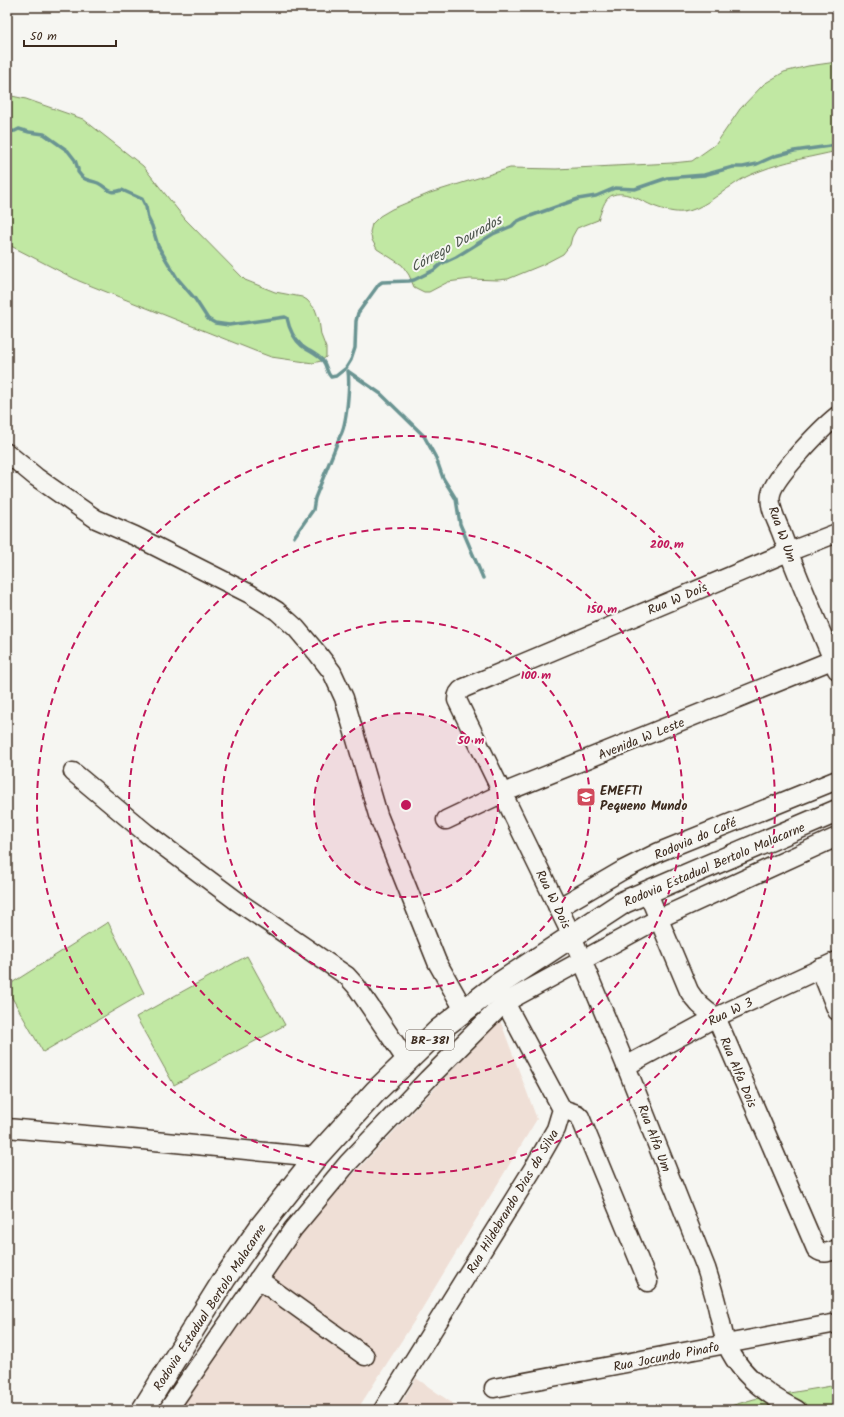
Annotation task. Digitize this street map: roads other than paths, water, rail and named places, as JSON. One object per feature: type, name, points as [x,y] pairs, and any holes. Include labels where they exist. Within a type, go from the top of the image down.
[{"type":"main road","name":"Rodovia Estadual Bertolo Malacarne","points":[[143,1410],[225,1278],[262,1224],[316,1157],[376,1091],[439,1030],[464,1010],[500,994],[572,936],[624,902],[837,811]]},
{"type":"street","name":"Rua W Um","points":[[836,662],[788,552],[771,505],[770,497],[775,483],[825,425],[837,416]]},
{"type":"street","points":[[7,453],[36,477],[96,519],[135,536],[250,594],[277,610],[296,628],[318,654],[332,672],[344,698],[378,815],[437,962],[464,1010]]},
{"type":"street","name":"Rua W Dois","points":[[572,936],[457,700],[459,691],[837,532]]},
{"type":"street","name":"Avenida W Leste","points":[[446,820],[503,794],[836,662]]},
{"type":"street","points":[[73,772],[146,833],[237,901],[347,976],[356,986],[407,1061]]},
{"type":"street","name":"Rodovia do Café","points":[[558,908],[623,870],[659,852],[837,780]]},
{"type":"street","points":[[168,1410],[293,1229],[348,1163],[428,1078],[500,994],[582,961],[658,919],[837,837]]},
{"type":"street","name":"Rua Alfa Dois","points":[[647,891],[692,996],[703,1009],[716,1018],[816,1249],[821,1253],[832,1251]]},
{"type":"street","name":"Rua Alfa Um","points":[[572,936],[626,1066],[706,1268],[715,1296],[726,1344],[749,1377],[766,1391],[797,1410]]},
{"type":"street","name":"Rua W 3","points":[[626,1066],[716,1018],[837,961]]},
{"type":"street","points":[[820,968],[837,1011]]},
{"type":"street","points":[[500,994],[562,1109],[577,1114],[580,1117],[648,1282]]},
{"type":"street","name":"Rua Hildebrando Dias da Silva","points":[[383,1410],[536,1164],[556,1129],[562,1109]]},
{"type":"street","points":[[7,1128],[316,1157]]},
{"type":"street","points":[[258,1279],[365,1356]]},
{"type":"street","name":"Rua Jocundo Pinafo","points":[[494,1388],[837,1323]]},
{"type":"waterway","name":"Córrego Dourados","points":[[7,132],[19,129],[44,134],[68,151],[75,160],[78,172],[85,179],[98,183],[108,190],[114,192],[122,190],[142,199],[146,207],[148,218],[158,246],[177,278],[195,299],[208,319],[215,323],[229,325],[285,317],[287,318],[294,337],[302,346],[323,361],[331,377],[336,376],[346,368],[351,360],[355,348],[356,321],[358,313],[382,282],[414,280],[434,270],[441,264],[456,257],[493,234],[512,226],[522,219],[578,199],[596,196],[615,188],[635,189],[667,178],[704,175],[733,167],[743,167],[757,164],[775,156],[794,151],[837,145]]},
{"type":"waterway","points":[[294,537],[313,510],[315,498],[342,431],[349,385],[348,371]]},
{"type":"waterway","points":[[349,372],[381,394],[424,436],[436,458],[443,478],[456,499],[460,524],[483,578]]},
{"type":"place","name":"EMEFTI Pequeno Mundo","points":[[586,797]]}]
